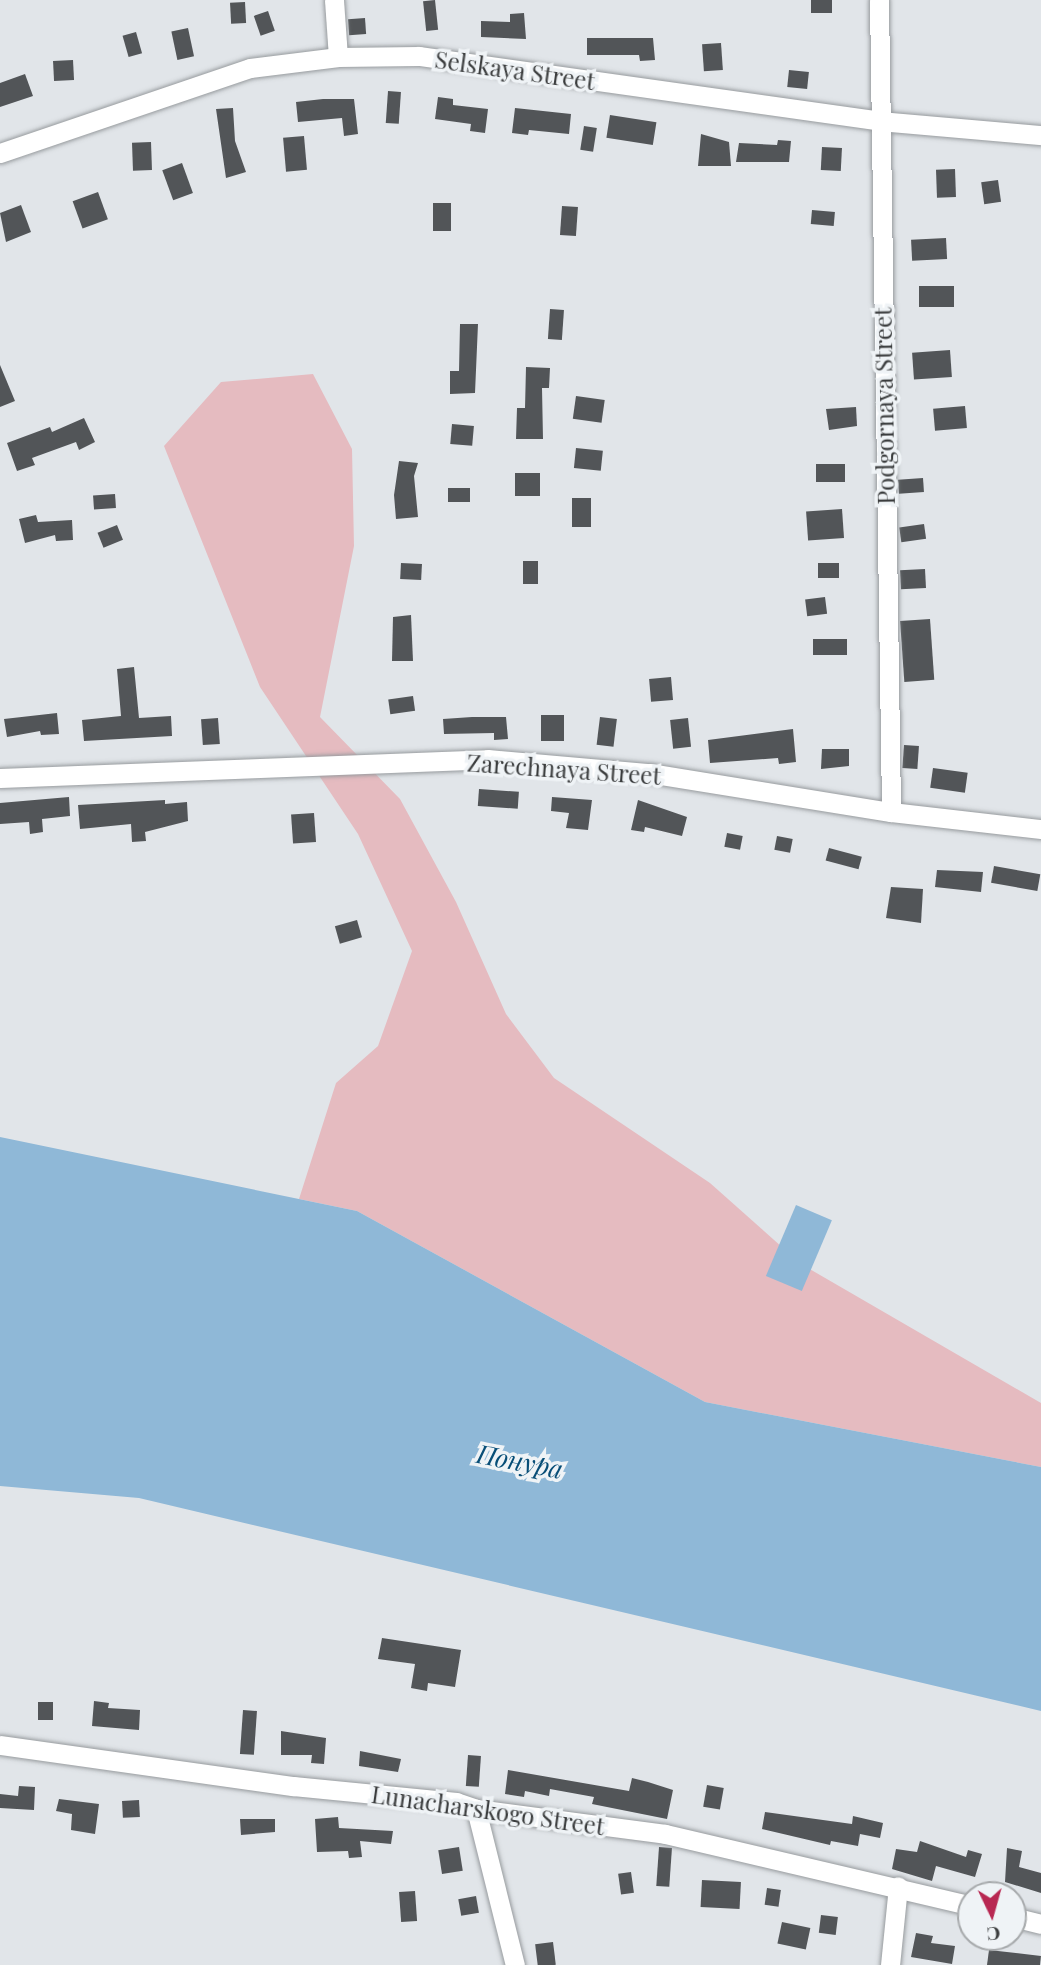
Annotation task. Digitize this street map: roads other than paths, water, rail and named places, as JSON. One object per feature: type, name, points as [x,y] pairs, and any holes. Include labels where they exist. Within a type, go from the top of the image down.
[{"type":"street","points":[[334,0],[338,57]]},
{"type":"street","name":"Podgornaya Street","points":[[879,0],[891,812]]},
{"type":"street","name":"Selskaya Street","points":[[0,153],[250,68],[338,57],[419,56],[880,121],[1041,135]]},
{"type":"street","name":"Zarechnaya Street","points":[[0,778],[488,759],[649,773],[891,812],[1041,829]]},
{"type":"street","name":"Lunacharskogo Street","points":[[0,1745],[293,1786],[456,1802],[476,1809],[665,1834],[898,1886],[957,1902]]},
{"type":"street","points":[[476,1809],[515,1965]]},
{"type":"street","points":[[890,1965],[898,1886]]},
{"type":"water","name":"Понура","points":[[0,1137],[357,1211],[705,1402],[1041,1467],[1041,1711],[139,1498],[0,1486]]},
{"type":"water","points":[[796,1205],[832,1220],[802,1291],[766,1276]]}]
